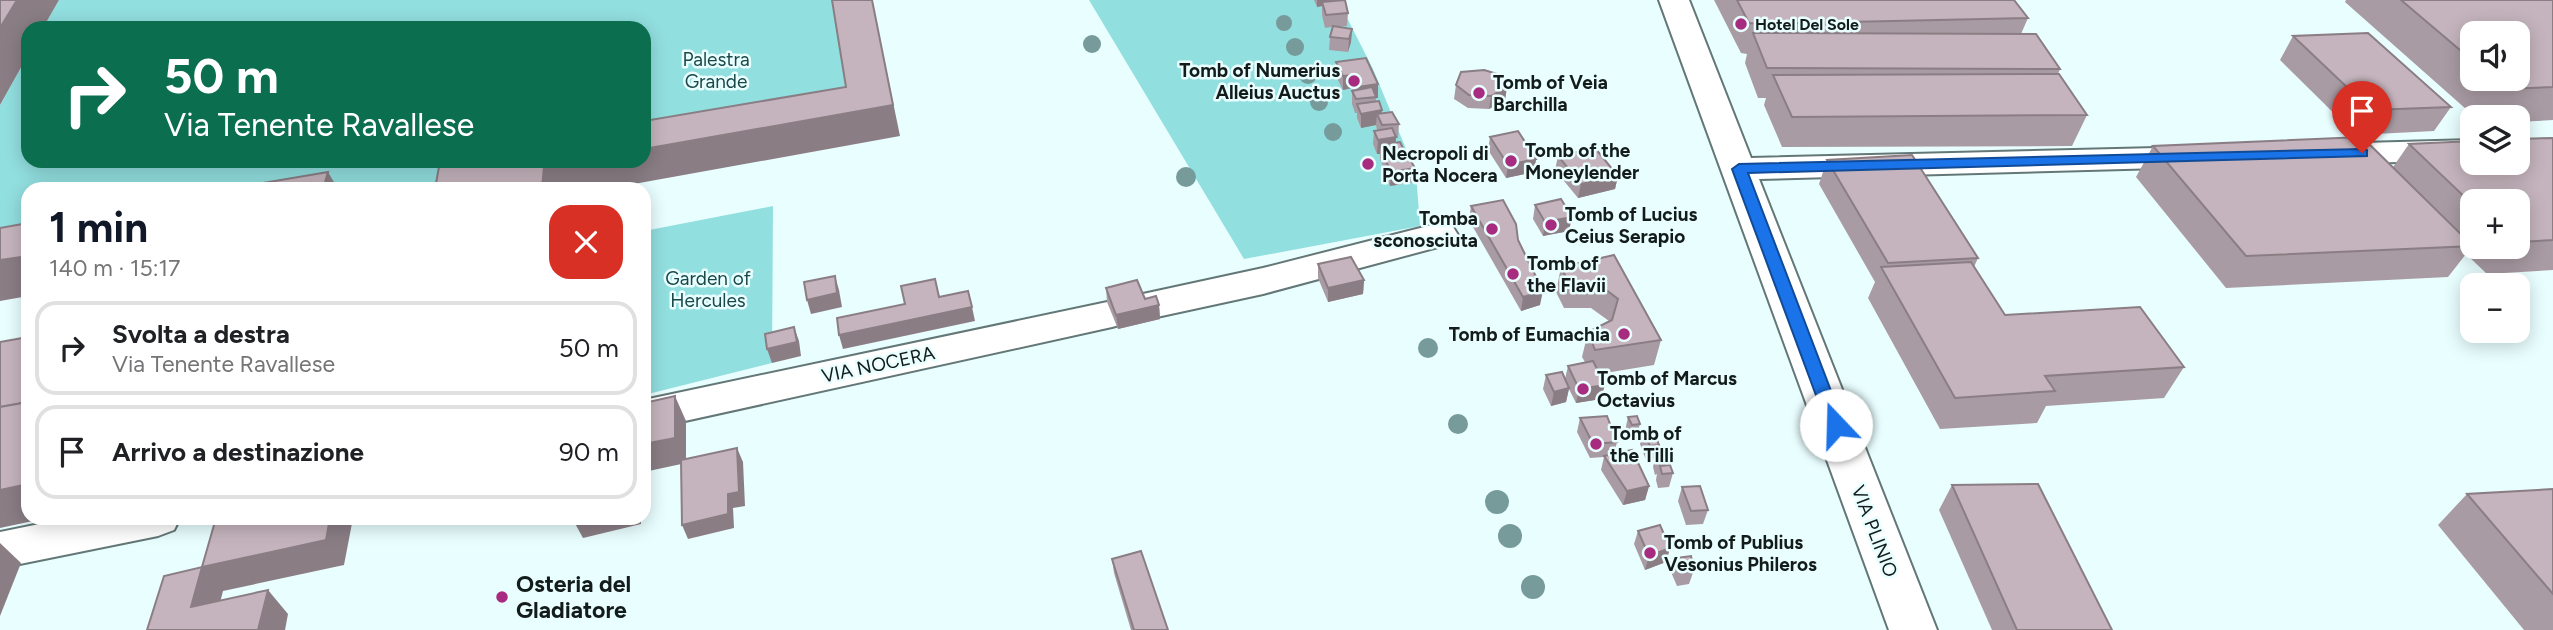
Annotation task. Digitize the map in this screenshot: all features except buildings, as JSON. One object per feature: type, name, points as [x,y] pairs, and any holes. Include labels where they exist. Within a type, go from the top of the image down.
[{"type":"street","name":"VIA PLINIO","points":[[1674,0],[1913,630]]},
{"type":"street","points":[[2292,155],[2460,150]]},
{"type":"street","points":[[1739,169],[2237,156]]},
{"type":"street","name":"VIA NOCERA","points":[[651,413],[1263,281],[1440,235]]},
{"type":"street","points":[[0,551],[124,525]]},
{"type":"green space","name":"Palestra Grande","points":[[59,0],[835,0],[854,117],[651,153],[651,21],[47,21]]},
{"type":"green space","points":[[1089,0],[1338,0],[1373,69],[1416,173],[1420,226],[1244,259]]},
{"type":"green space","points":[[21,68],[21,168],[566,168],[488,182],[21,182],[21,264],[0,268],[0,105]]},
{"type":"green space","name":"Garden of Hercules","points":[[773,206],[772,363],[651,393],[651,230]]},
{"type":"place","name":"Hotel Del Sole","points":[[1741,24]]},
{"type":"place","name":"Tomb of Numerius Alleius Auctus","points":[[1354,81]]},
{"type":"place","name":"Tomb of Veia Barchilla","points":[[1479,93]]},
{"type":"place","name":"Tomb of the Moneylender","points":[[1511,161]]},
{"type":"place","name":"Necropoli di Porta Nocera","points":[[1368,164]]},
{"type":"place","name":"Tomb of Lucius Ceius Serapio","points":[[1551,225]]},
{"type":"place","name":"Tomba sconosciuta","points":[[1492,229]]},
{"type":"place","name":"Tomb of the Flavii","points":[[1513,274]]},
{"type":"place","name":"Tomb of Eumachia","points":[[1624,334]]},
{"type":"place","name":"Tomb of Marcus Octavius","points":[[1583,389]]},
{"type":"place","name":"Tomb of the Tilli","points":[[1596,444]]},
{"type":"place","name":"Tomb of Publius Vesonius Phileros","points":[[1650,553]]},
{"type":"place","name":"Osteria del Gladiatore","points":[[502,597]]},
{"type":"route","points":[[1836,425],[1739,169],[2362,153]]}]
